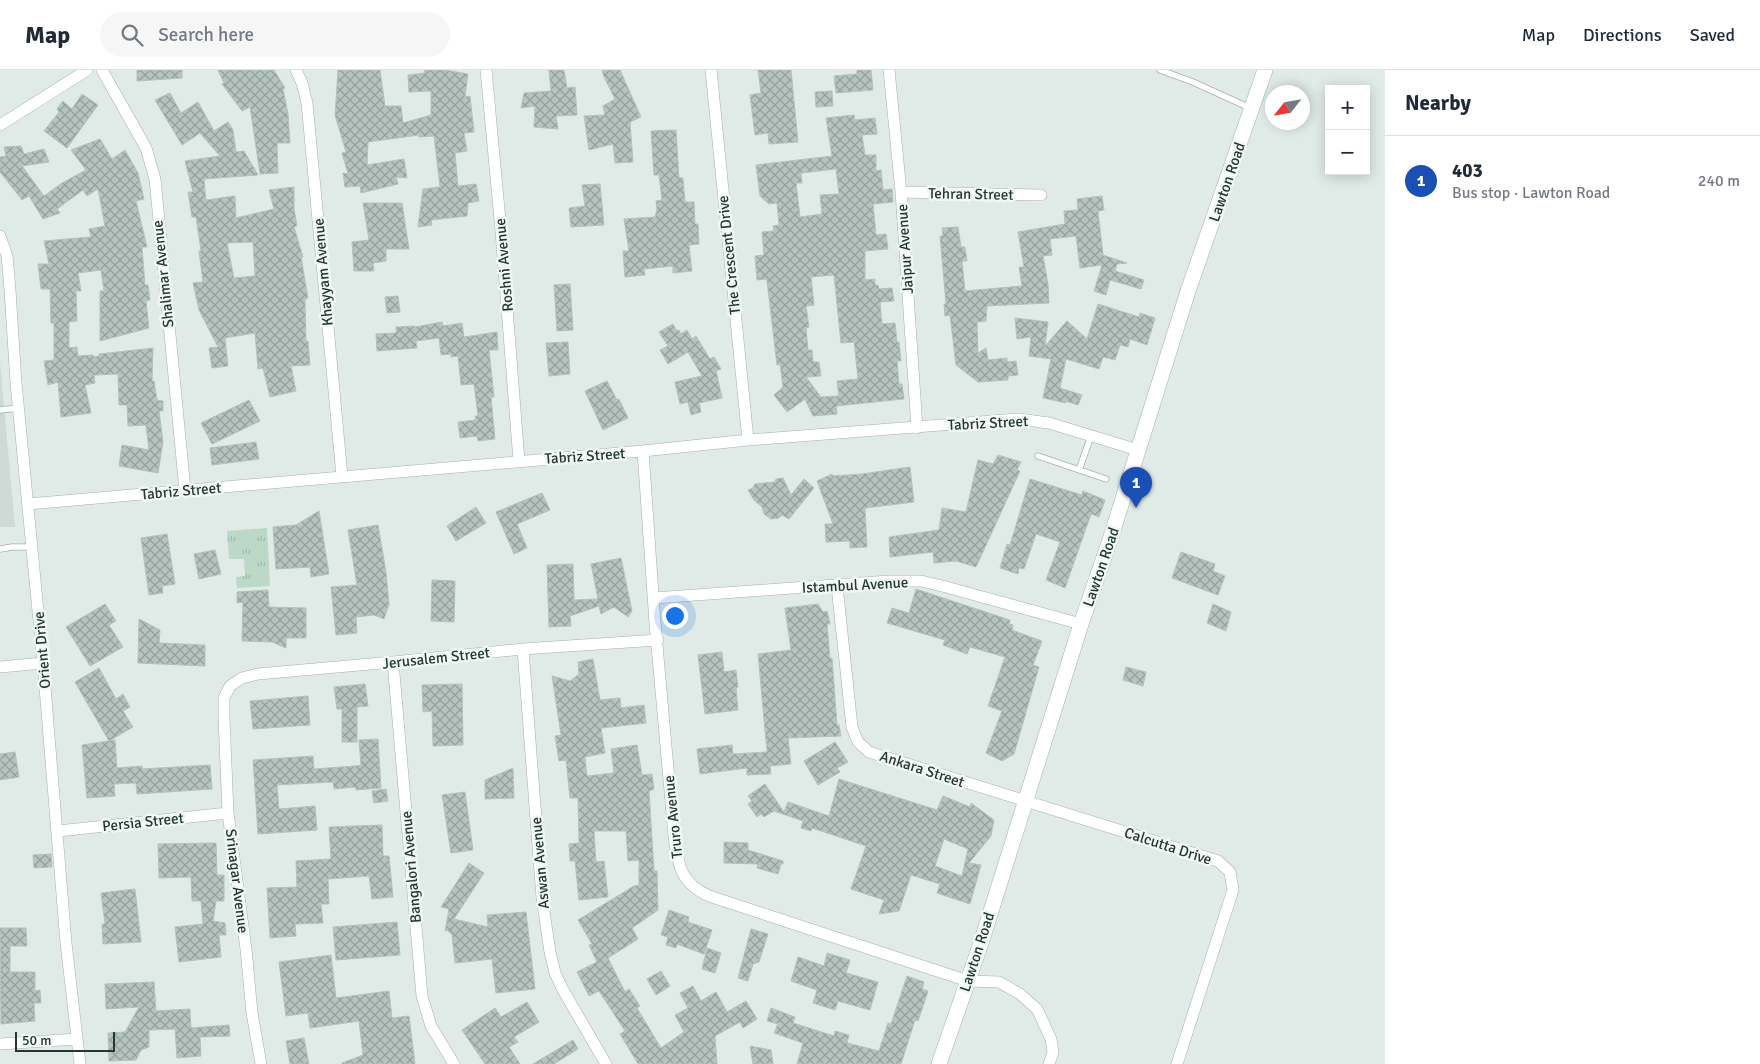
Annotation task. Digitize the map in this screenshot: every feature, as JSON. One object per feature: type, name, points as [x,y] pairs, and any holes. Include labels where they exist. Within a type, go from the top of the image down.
[{"type":"street","points":[[0,125],[87,70]]},
{"type":"street","name":"Shalimar Avenue","points":[[102,70],[146,148],[155,179],[185,490]]},
{"type":"street","name":"Khayyam Avenue","points":[[296,70],[302,83],[307,103],[342,476]]},
{"type":"street","name":"Roshni Avenue","points":[[486,70],[519,461]]},
{"type":"street","name":"The Crescent Drive","points":[[711,70],[748,440]]},
{"type":"street","name":"Jaipur Avenue","points":[[890,70],[901,192],[917,428]]},
{"type":"street","name":"Lawton Road","points":[[939,1064],[1026,802],[1188,291],[1265,70]]},
{"type":"street","name":"Tehran Street","points":[[901,192],[1041,195]]},
{"type":"street","name":"Orient Drive","points":[[0,236],[7,256],[58,831],[66,944],[80,1064]]},
{"type":"street","name":"Tabriz Street","points":[[28,504],[643,451],[748,440],[1018,419],[1034,420],[1138,450]]},
{"type":"street","name":"Truro Avenue","points":[[643,451],[671,803],[678,864],[696,890],[709,896],[968,981],[999,982],[1020,994],[1037,1009],[1051,1039],[1052,1052],[1049,1064]]},
{"type":"street","name":"Istambul Avenue","points":[[654,598],[889,581],[921,582],[946,586],[1081,624]]},
{"type":"street","name":"Ankara Street","points":[[837,586],[852,727],[858,742],[869,752],[1026,802]]},
{"type":"street","name":"Jerusalem Street","points":[[224,698],[234,683],[258,674],[523,649],[658,640]]},
{"type":"street","name":"Aswan Avenue","points":[[523,649],[542,898],[550,952],[555,973],[563,990],[606,1064]]},
{"type":"street","name":"Bangalori Avenue","points":[[392,662],[422,996],[431,1026],[454,1064]]},
{"type":"street","points":[[0,667],[43,663]]},
{"type":"street","name":"Srinagar Avenue","points":[[224,698],[228,813],[246,949],[252,1013],[261,1064]]},
{"type":"street","name":"Calcutta Drive","points":[[1026,802],[1218,861],[1230,872],[1234,890],[1177,1064]]},
{"type":"street","name":"Persia Street","points":[[58,831],[228,813]]},
{"type":"street","points":[[0,1044],[76,1039]]},
{"type":"lane","points":[[1160,70],[1193,82],[1252,108]]},
{"type":"lane","points":[[0,410],[19,408]]},
{"type":"lane","points":[[1079,470],[1092,436]]},
{"type":"lane","points":[[1038,456],[1106,479]]},
{"type":"lane","points":[[0,549],[32,547]]},
{"type":"shaded area","points":[[0,362],[15,527],[0,527]]},
{"type":"green space","points":[[267,528],[270,586],[237,588],[236,577],[245,576],[244,559],[229,559],[227,531]]},
{"type":"building","points":[[137,70],[182,70],[182,78],[137,81]]},
{"type":"building","points":[[218,70],[274,70],[285,88],[283,89],[288,114],[290,143],[277,143],[278,173],[260,174],[250,107],[242,111],[222,84],[224,83]]},
{"type":"building","points":[[338,70],[380,70],[385,106],[401,106],[403,123],[431,115],[431,91],[409,92],[408,75],[425,73],[424,70],[445,70],[468,74],[465,97],[470,96],[474,132],[464,133],[467,151],[455,153],[458,186],[476,184],[479,201],[468,203],[467,216],[431,220],[432,225],[418,227],[423,189],[440,187],[434,136],[419,137],[419,135],[368,142],[367,165],[404,159],[407,178],[396,177],[398,184],[361,193],[360,186],[345,187],[343,173],[348,174],[342,153],[346,152],[335,115]]},
{"type":"building","points":[[549,70],[564,70],[567,88],[575,87],[577,115],[556,116],[558,129],[534,127],[535,106],[521,108],[524,93],[551,91]]},
{"type":"building","points":[[602,70],[620,70],[641,117],[630,122],[633,162],[615,163],[613,144],[589,150],[584,116],[605,115],[603,106],[615,99]]},
{"type":"building","points":[[758,70],[791,70],[798,142],[769,144],[768,133],[755,135],[750,95],[761,93]]},
{"type":"building","points":[[857,70],[871,70],[873,90],[836,93],[834,76],[857,74]]},
{"type":"building","points":[[832,91],[833,106],[816,107],[815,92]]},
{"type":"building","points":[[170,93],[181,113],[198,102],[214,131],[228,122],[233,130],[236,152],[244,151],[258,175],[204,179],[206,200],[235,196],[236,218],[274,209],[269,190],[294,187],[294,209],[297,226],[294,227],[303,257],[301,257],[308,298],[305,299],[306,341],[308,341],[310,365],[291,366],[296,391],[270,397],[263,368],[258,369],[255,333],[225,338],[228,366],[212,368],[209,348],[218,347],[199,310],[193,283],[203,282],[199,251],[201,251],[196,217],[192,217],[188,192],[193,192],[185,161],[220,156],[200,133],[182,145],[155,100]],"holes":[[[253,242],[255,276],[234,278],[227,243]]]},
{"type":"building","points":[[82,94],[98,105],[67,148],[44,131],[59,112],[57,109],[63,101],[72,109]]},
{"type":"building","points":[[854,115],[855,120],[875,118],[877,134],[862,135],[865,155],[876,155],[876,171],[881,170],[883,190],[892,189],[893,202],[873,204],[876,235],[886,234],[888,249],[865,251],[865,280],[875,279],[875,285],[878,285],[879,289],[892,288],[894,301],[880,302],[882,324],[895,323],[901,361],[897,361],[899,384],[902,384],[904,399],[836,406],[837,414],[813,416],[805,399],[787,412],[774,395],[783,387],[780,364],[777,365],[767,281],[766,279],[757,280],[755,256],[764,255],[762,232],[774,231],[773,226],[779,225],[777,203],[769,204],[760,196],[756,165],[832,156],[826,118]],"holes":[[[836,169],[839,194],[820,195],[822,214],[800,217],[796,183],[802,183],[801,173]],[[834,275],[841,343],[854,342],[858,379],[837,381],[839,396],[821,397],[806,377],[821,376],[819,362],[813,362],[812,350],[808,350],[806,328],[809,327],[806,306],[814,305],[811,277]]]},
{"type":"building","points":[[676,130],[679,178],[683,178],[685,202],[694,202],[695,224],[698,224],[699,244],[689,245],[692,271],[673,273],[673,266],[644,269],[645,275],[625,277],[623,251],[629,251],[624,219],[655,217],[656,201],[662,200],[659,175],[654,175],[651,131]]},
{"type":"building","points":[[100,139],[112,159],[125,150],[138,173],[144,199],[136,201],[147,247],[142,247],[145,285],[148,285],[150,300],[146,301],[149,328],[100,341],[100,291],[104,291],[101,270],[78,273],[81,291],[76,291],[77,321],[69,322],[69,348],[77,347],[78,356],[93,355],[94,357],[99,356],[99,354],[153,348],[152,381],[154,381],[157,400],[163,401],[163,411],[159,411],[163,442],[158,473],[119,466],[122,445],[149,450],[146,425],[128,426],[127,405],[119,405],[118,374],[94,375],[95,383],[85,385],[91,413],[61,417],[58,382],[48,385],[44,361],[54,360],[54,323],[51,323],[50,289],[41,289],[38,264],[49,264],[44,241],[91,237],[89,229],[105,226],[98,189],[87,196],[83,190],[57,209],[60,213],[43,219],[29,196],[22,200],[0,172],[0,157],[6,156],[4,147],[21,146],[24,154],[44,149],[49,162],[22,166],[44,196],[62,183],[86,170],[71,150]]},
{"type":"building","points":[[600,184],[604,225],[571,227],[569,208],[585,206],[582,185]]},
{"type":"building","points":[[1102,196],[1104,210],[1098,211],[1103,255],[1127,263],[1117,264],[1115,271],[1144,280],[1141,289],[1110,280],[1106,295],[1094,291],[1102,265],[1080,268],[1076,236],[1050,239],[1052,255],[1043,256],[1049,303],[987,306],[986,321],[977,322],[978,353],[986,348],[988,360],[1007,358],[1007,362],[1016,361],[1018,375],[1008,376],[1008,380],[978,382],[956,365],[950,315],[945,316],[944,304],[946,304],[940,236],[943,236],[942,228],[958,227],[961,247],[965,247],[967,261],[962,261],[965,291],[1022,286],[1019,267],[1024,267],[1018,232],[1065,224],[1064,211],[1078,210],[1077,199]]},
{"type":"building","points":[[363,203],[402,203],[409,249],[386,249],[386,261],[373,263],[374,271],[354,271],[352,242],[369,240]]},
{"type":"building","points":[[570,284],[573,330],[557,331],[554,285]]},
{"type":"building","points":[[398,296],[400,312],[387,313],[385,297]]},
{"type":"building","points":[[1098,304],[1139,317],[1140,313],[1155,318],[1147,345],[1130,339],[1128,347],[1120,345],[1115,360],[1103,357],[1099,369],[1066,359],[1060,388],[1082,395],[1078,405],[1066,401],[1066,403],[1043,398],[1051,359],[1029,356],[1031,337],[1017,339],[1015,318],[1048,322],[1045,346],[1067,321],[1087,339]]},
{"type":"building","points":[[442,322],[443,326],[462,323],[464,337],[497,332],[498,350],[489,350],[494,397],[491,397],[495,439],[478,441],[477,436],[460,438],[458,422],[476,420],[475,416],[478,416],[474,384],[461,385],[458,356],[451,357],[451,354],[441,355],[439,338],[416,341],[417,348],[377,351],[376,334],[396,333],[396,327],[415,327]]},
{"type":"building","points":[[673,324],[681,334],[687,330],[692,339],[696,336],[710,359],[714,357],[721,369],[716,371],[722,398],[699,403],[701,412],[691,415],[688,402],[680,404],[675,382],[702,376],[688,352],[668,364],[660,350],[668,346],[659,332]]},
{"type":"building","points":[[568,342],[570,374],[549,376],[546,343]]},
{"type":"building","points":[[607,381],[617,400],[619,399],[628,418],[603,430],[585,391]]},
{"type":"building","points":[[249,400],[260,421],[212,444],[201,423]]},
{"type":"building","points":[[256,442],[259,459],[212,465],[210,448]]},
{"type":"building","points":[[998,455],[1021,462],[1017,470],[1020,471],[976,567],[956,561],[934,563],[933,552],[890,557],[889,537],[939,530],[942,508],[966,512],[978,460],[993,464]]},
{"type":"building","points":[[910,467],[914,502],[865,508],[867,547],[850,548],[850,541],[826,542],[825,524],[833,524],[817,481],[832,474],[833,476],[862,474]]},
{"type":"building","points":[[783,478],[791,495],[804,479],[814,488],[789,519],[782,515],[779,518],[771,519],[764,514],[762,507],[754,500],[748,490],[753,488],[755,484],[775,482],[776,479]]},
{"type":"building","points":[[1030,479],[1082,495],[1083,491],[1105,500],[1099,517],[1091,514],[1065,588],[1046,580],[1060,542],[1036,534],[1024,569],[1019,568],[1018,574],[1000,568],[1007,544],[1010,545]]},
{"type":"building","points":[[542,493],[550,510],[517,524],[527,548],[514,554],[496,512]]},
{"type":"building","points":[[476,507],[486,523],[456,541],[447,526]]},
{"type":"building","points":[[319,511],[329,574],[311,577],[310,567],[276,569],[273,527],[296,525]]},
{"type":"building","points":[[378,525],[389,604],[384,619],[374,615],[356,617],[357,633],[336,635],[331,587],[357,585],[348,530]]},
{"type":"building","points":[[167,534],[175,584],[162,586],[163,593],[149,595],[141,538]]},
{"type":"building","points":[[215,550],[221,574],[199,579],[194,554]]},
{"type":"building","points":[[1181,552],[1215,564],[1213,571],[1225,576],[1218,595],[1172,578]]},
{"type":"building","points":[[621,558],[632,611],[628,617],[614,607],[601,614],[599,606],[570,616],[571,626],[549,627],[547,565],[573,564],[574,600],[598,599],[591,564]]},
{"type":"building","points":[[432,580],[455,581],[454,622],[431,621]]},
{"type":"building","points":[[916,589],[1010,620],[1009,624],[1013,625],[1012,630],[1042,641],[1033,665],[1039,667],[1014,754],[1002,761],[986,753],[1002,711],[988,706],[1005,657],[970,647],[967,654],[943,645],[945,640],[887,623],[892,608],[909,613]]},
{"type":"building","points":[[268,590],[269,607],[306,608],[306,638],[286,638],[286,648],[272,642],[242,641],[243,602],[237,603],[237,592]]},
{"type":"building","points":[[105,604],[116,621],[109,625],[123,647],[90,666],[66,627]]},
{"type":"building","points":[[818,604],[823,612],[827,611],[830,624],[827,624],[830,659],[832,658],[837,725],[839,725],[841,736],[788,738],[791,764],[770,766],[771,774],[747,775],[747,768],[700,774],[697,749],[732,745],[733,754],[767,752],[758,654],[791,650],[785,608]]},
{"type":"building","points":[[1213,604],[1231,612],[1226,631],[1207,623]]},
{"type":"building","points":[[139,619],[160,630],[159,643],[205,645],[205,666],[138,663]]},
{"type":"building","points":[[722,652],[724,672],[736,670],[738,710],[705,714],[698,655]]},
{"type":"building","points":[[593,659],[600,700],[620,698],[621,708],[644,705],[646,723],[601,728],[605,753],[585,757],[587,776],[614,773],[611,749],[637,745],[642,775],[652,774],[654,789],[649,791],[654,871],[657,871],[658,910],[632,928],[638,939],[608,958],[625,992],[629,989],[640,1006],[637,1008],[661,1048],[684,1032],[675,1015],[688,1008],[680,993],[693,986],[701,1001],[716,992],[727,1012],[746,1001],[757,1019],[743,1028],[740,1022],[715,1036],[717,1064],[638,1064],[620,1034],[625,1031],[599,991],[589,996],[577,972],[597,962],[589,945],[592,944],[578,920],[634,886],[639,885],[639,860],[628,861],[626,831],[594,831],[596,862],[604,861],[608,897],[579,900],[575,861],[570,861],[569,844],[579,843],[578,798],[570,798],[566,760],[559,761],[555,736],[561,735],[552,676],[570,681],[579,674],[578,662]]},
{"type":"building","points":[[1126,667],[1146,672],[1143,686],[1123,680]]},
{"type":"building","points":[[99,668],[116,699],[123,694],[130,707],[123,711],[133,727],[109,741],[75,682]]},
{"type":"building","points":[[365,684],[368,706],[357,707],[357,742],[342,742],[342,709],[337,709],[334,687]]},
{"type":"building","points":[[462,684],[463,745],[433,746],[432,711],[423,712],[422,685]]},
{"type":"building","points":[[308,696],[310,725],[253,729],[250,701]]},
{"type":"building","points":[[378,739],[381,788],[356,790],[355,787],[334,789],[333,782],[277,785],[279,809],[315,806],[317,830],[258,834],[253,760],[313,756],[314,769],[361,765],[359,740]]},
{"type":"building","points":[[115,740],[117,768],[142,766],[142,769],[210,765],[212,789],[137,794],[136,783],[114,784],[115,796],[87,798],[82,745]]},
{"type":"building","points":[[835,742],[848,762],[837,768],[840,772],[818,785],[804,761]]},
{"type":"building","points":[[15,752],[19,777],[0,780],[0,754]]},
{"type":"building","points":[[513,768],[514,798],[485,799],[485,780]]},
{"type":"building","points":[[839,779],[937,810],[943,796],[970,807],[971,803],[994,820],[991,836],[969,863],[981,865],[970,904],[937,893],[940,884],[911,875],[899,911],[879,914],[884,900],[851,889],[866,846],[812,828],[811,831],[801,828],[803,821],[774,811],[764,817],[761,814],[757,817],[748,804],[752,801],[748,796],[765,784],[784,812],[788,802],[829,816]],"holes":[[[944,839],[968,849],[962,876],[935,866]]]},
{"type":"building","points":[[386,789],[388,801],[374,803],[372,791]]},
{"type":"building","points":[[465,792],[473,850],[451,853],[442,795]]},
{"type":"building","points":[[382,825],[383,856],[389,856],[393,897],[372,899],[369,876],[328,879],[329,904],[321,904],[323,923],[295,924],[296,936],[270,938],[267,888],[297,887],[296,861],[331,859],[329,827]]},
{"type":"building","points":[[724,842],[748,843],[748,850],[783,861],[783,864],[781,864],[778,874],[757,868],[758,864],[724,863]]},
{"type":"building","points":[[216,843],[217,875],[224,875],[224,901],[216,901],[213,921],[225,923],[226,935],[219,935],[221,957],[179,962],[175,927],[203,924],[201,901],[192,901],[191,877],[159,878],[158,844]]},
{"type":"building","points":[[51,854],[52,867],[34,868],[33,855]]},
{"type":"building","points":[[469,863],[484,873],[454,919],[488,927],[487,915],[526,912],[535,989],[496,993],[492,959],[455,963],[452,935],[447,930],[445,931],[449,909],[441,907]]},
{"type":"building","points":[[135,889],[141,942],[103,944],[102,924],[105,924],[101,893]]},
{"type":"building","points":[[669,910],[689,917],[688,922],[712,930],[704,954],[677,944],[676,948],[666,945],[668,937],[661,935]]},
{"type":"building","points":[[397,922],[400,955],[336,960],[333,927]]},
{"type":"building","points":[[0,928],[26,928],[27,946],[10,946],[10,972],[35,972],[35,991],[40,990],[41,1003],[34,1003],[35,1021],[1,1024]]},
{"type":"building","points":[[751,929],[768,934],[759,962],[753,964],[748,981],[738,978]]},
{"type":"building","points":[[707,948],[721,953],[715,973],[702,969]]},
{"type":"building","points":[[827,953],[850,960],[846,973],[878,982],[870,1010],[838,1001],[835,1010],[813,1003],[817,990],[791,981],[798,957],[824,966]]},
{"type":"building","points":[[331,955],[336,998],[389,991],[392,1018],[409,1016],[415,1064],[342,1064],[363,1055],[359,1021],[310,1028],[308,1013],[286,1016],[279,962]]},
{"type":"building","points":[[661,971],[670,986],[656,995],[647,979]]},
{"type":"building","points":[[907,976],[924,982],[922,989],[928,991],[918,1021],[915,1020],[901,1064],[797,1064],[803,1043],[774,1033],[778,1024],[767,1021],[771,1008],[795,1017],[793,1023],[834,1036],[835,1031],[849,1035],[847,1043],[879,1051],[888,1023],[891,1024]]},
{"type":"building","points":[[154,982],[156,1011],[190,1009],[191,1028],[229,1025],[230,1036],[200,1037],[201,1056],[177,1058],[175,1029],[149,1030],[149,1047],[141,1050],[136,1060],[109,1061],[108,1033],[125,1032],[139,1007],[106,1009],[105,984]]},
{"type":"building","points":[[527,1002],[539,1022],[514,1037],[518,1042],[509,1047],[520,1064],[485,1064],[462,1030],[495,1008],[501,1017]]},
{"type":"building","points":[[304,1038],[309,1064],[290,1064],[286,1041]]},
{"type":"building","points":[[573,1040],[578,1049],[554,1064],[533,1064]]},
{"type":"building","points":[[750,1046],[771,1050],[773,1064],[753,1064]]},
{"type":"place","name":"403","points":[[1136,508]]}]
